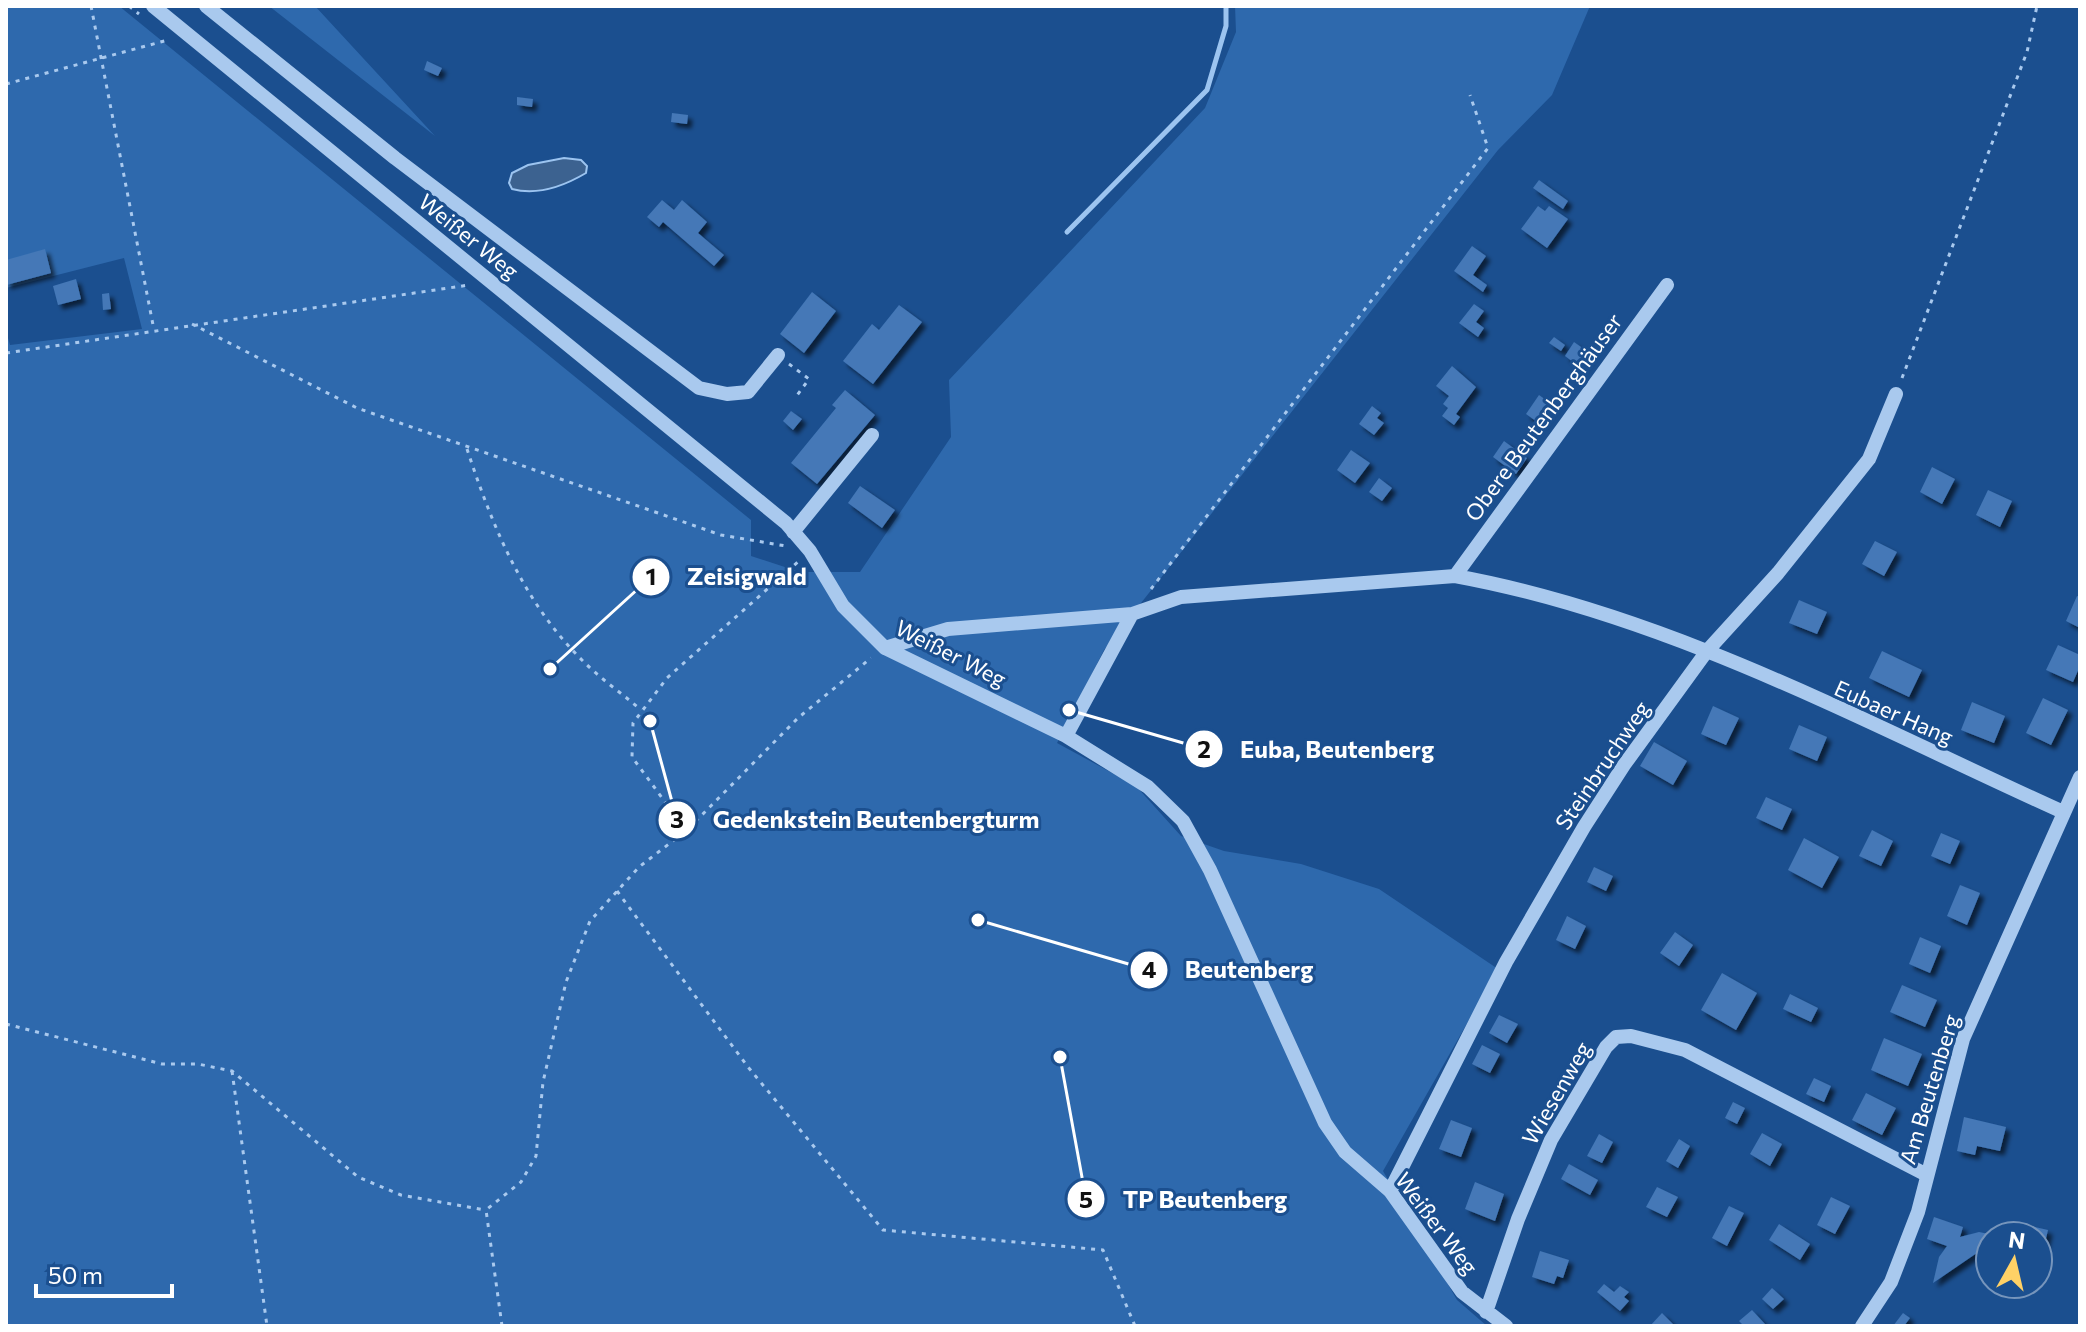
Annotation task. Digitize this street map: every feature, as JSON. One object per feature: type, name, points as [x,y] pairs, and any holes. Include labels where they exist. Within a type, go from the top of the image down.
[{"type":"street","name":"Weißer Weg","points":[[153,6],[793,532],[810,551],[843,606],[885,648],[1066,736],[1148,787],[1183,821],[1210,870],[1325,1123],[1345,1152],[1390,1191],[1462,1292],[1506,1326]]},
{"type":"street","points":[[206,6],[395,158],[699,388],[727,394],[748,392],[778,355]]},
{"type":"street","name":"Obere Beutenberghäuser","points":[[1455,576],[1667,285]]},
{"type":"street","name":"Steinbruchweg","points":[[1390,1191],[1506,962],[1584,827],[1624,765],[1707,651],[1778,573],[1869,459],[1896,394]]},
{"type":"street","points":[[793,532],[872,435]]},
{"type":"street","points":[[885,648],[948,629],[1132,614],[1181,597],[1455,576],[1496,583],[1634,624],[1707,651]]},
{"type":"street","points":[[1066,736],[1132,614]]},
{"type":"street","name":"Eubaer Hang","points":[[1707,651],[2063,812]]},
{"type":"street","name":"Am Beutenberg","points":[[1862,1326],[1891,1282],[1918,1212],[1925,1174],[1963,1039],[2080,777]]},
{"type":"street","name":"Wiesenweg","points":[[1486,1312],[1518,1219],[1551,1140],[1606,1047],[1616,1037],[1631,1036],[1685,1050],[1925,1174]]},
{"type":"path","points":[[91,6],[154,330]]},
{"type":"path","points":[[1896,394],[2027,52],[2037,6]]},
{"type":"path","points":[[6,84],[188,35]]},
{"type":"path","points":[[1151,589],[1488,148],[1470,95]]},
{"type":"path","points":[[6,353],[491,282]]},
{"type":"path","points":[[192,324],[357,408],[467,449],[721,535],[810,551]]},
{"type":"path","points":[[795,398],[809,379],[797,370]]},
{"type":"path","points":[[467,449],[483,498],[515,571],[542,613],[585,662],[641,710]]},
{"type":"path","points":[[687,830],[632,757],[633,723],[667,678],[810,551]]},
{"type":"path","points":[[6,1024],[149,1061],[198,1064],[232,1071],[358,1177],[401,1195],[486,1210],[521,1182],[536,1156],[543,1082],[566,982],[590,921],[639,867],[687,830],[798,718],[885,648]]},
{"type":"path","points":[[617,891],[748,1067],[883,1230],[1103,1250],[1135,1326]]},
{"type":"path","points":[[232,1071],[267,1326]]},
{"type":"path","points":[[486,1210],[502,1326]]},
{"type":"shaded area","points":[[6,6],[119,6],[751,520],[751,556],[800,572],[860,572],[951,437],[949,380],[1205,108],[1236,32],[1235,6],[1590,6],[1552,95],[1498,150],[1104,650],[1057,743],[1136,786],[1181,836],[1224,851],[1301,864],[1379,889],[1498,969],[1383,1171],[1457,1300],[1487,1326],[6,1326],[6,331],[10,345],[142,329],[124,258],[6,288]]},
{"type":"shaded area","points":[[269,6],[315,6],[435,136]]},
{"type":"shaded area","points":[[564,158],[581,160],[587,166],[586,173],[550,188],[531,191],[512,189],[509,183],[512,173],[528,165]]},
{"type":"building","points":[[427,61],[442,68],[438,76],[424,70]]},
{"type":"building","points":[[517,97],[533,99],[532,107],[517,105]]},
{"type":"building","points":[[672,113],[688,115],[687,124],[671,122]]},
{"type":"building","points":[[1539,180],[1568,201],[1563,209],[1533,188]]},
{"type":"building","points":[[662,200],[674,210],[682,200],[707,222],[698,233],[724,255],[714,266],[663,222],[659,227],[647,217]]},
{"type":"building","points":[[1538,206],[1545,211],[1549,206],[1568,219],[1547,248],[1521,229]]},
{"type":"building","points":[[1472,246],[1486,256],[1473,275],[1487,285],[1483,292],[1454,271]]},
{"type":"building","points":[[45,249],[51,273],[6,285],[6,260]]},
{"type":"building","points":[[76,279],[81,299],[58,305],[53,286]]},
{"type":"building","points":[[812,292],[836,311],[804,353],[780,334]]},
{"type":"building","points":[[109,293],[111,309],[103,310],[102,294]]},
{"type":"building","points":[[1474,304],[1484,311],[1476,322],[1484,328],[1478,337],[1459,323]]},
{"type":"building","points":[[899,305],[922,322],[873,384],[843,361],[872,324],[879,330]]},
{"type":"building","points":[[1554,337],[1565,345],[1561,351],[1549,343]]},
{"type":"building","points":[[1574,342],[1591,354],[1581,368],[1565,356]]},
{"type":"building","points":[[1452,366],[1476,387],[1456,414],[1460,417],[1454,425],[1442,416],[1448,408],[1443,404],[1449,396],[1436,386]]},
{"type":"building","points":[[845,390],[875,415],[817,484],[791,463],[836,408],[832,405]]},
{"type":"building","points":[[1539,395],[1553,405],[1540,424],[1526,414]]},
{"type":"building","points":[[1372,406],[1381,413],[1377,418],[1384,423],[1374,435],[1359,424]]},
{"type":"building","points":[[791,411],[802,419],[793,430],[783,421]]},
{"type":"building","points":[[1504,441],[1527,458],[1516,474],[1493,457]]},
{"type":"building","points":[[1351,450],[1370,463],[1355,483],[1337,470]]},
{"type":"building","points":[[1932,467],[1955,479],[1942,504],[1920,492]]},
{"type":"building","points":[[1379,478],[1392,488],[1382,501],[1369,492]]},
{"type":"building","points":[[860,486],[895,510],[882,528],[848,503]]},
{"type":"building","points":[[1988,490],[2012,501],[2000,527],[1976,515]]},
{"type":"building","points":[[1875,541],[1897,552],[1884,576],[1862,564]]},
{"type":"building","points":[[2077,596],[2080,597],[2080,628],[2066,621]]},
{"type":"building","points":[[1799,600],[1827,612],[1817,634],[1789,623]]},
{"type":"building","points":[[2058,645],[2080,655],[2080,666],[2073,682],[2046,670]]},
{"type":"building","points":[[1882,651],[1922,670],[1909,697],[1869,678]]},
{"type":"building","points":[[2043,698],[2068,710],[2051,745],[2026,733]]},
{"type":"building","points":[[1972,702],[2005,716],[1994,743],[1961,730]]},
{"type":"building","points":[[1713,706],[1739,718],[1726,745],[1701,734]]},
{"type":"building","points":[[1799,725],[1827,737],[1817,761],[1789,749]]},
{"type":"building","points":[[1654,742],[1687,761],[1673,785],[1640,766]]},
{"type":"building","points":[[1766,797],[1792,809],[1782,830],[1756,818]]},
{"type":"building","points":[[1872,830],[1893,841],[1881,866],[1859,856]]},
{"type":"building","points":[[1941,833],[1960,841],[1950,864],[1931,856]]},
{"type":"building","points":[[1804,838],[1839,857],[1822,888],[1788,870]]},
{"type":"building","points":[[1594,867],[1613,876],[1606,891],[1587,882]]},
{"type":"building","points":[[1960,885],[1980,893],[1967,925],[1947,916]]},
{"type":"building","points":[[1567,916],[1586,926],[1575,949],[1556,940]]},
{"type":"building","points":[[1675,932],[1693,945],[1679,966],[1660,953]]},
{"type":"building","points":[[1920,937],[1941,946],[1930,973],[1909,964]]},
{"type":"building","points":[[1722,973],[1757,993],[1736,1030],[1701,1010]]},
{"type":"building","points":[[1902,985],[1937,1000],[1925,1027],[1890,1012]]},
{"type":"building","points":[[1790,994],[1818,1008],[1811,1022],[1783,1009]]},
{"type":"building","points":[[1499,1015],[1518,1024],[1507,1043],[1489,1033]]},
{"type":"building","points":[[1884,1038],[1922,1054],[1908,1086],[1871,1070]]},
{"type":"building","points":[[1482,1045],[1500,1054],[1490,1073],[1472,1064]]},
{"type":"building","points":[[1814,1078],[1831,1086],[1824,1102],[1806,1094]]},
{"type":"building","points":[[1866,1093],[1896,1108],[1882,1135],[1852,1120]]},
{"type":"building","points":[[1733,1102],[1745,1108],[1737,1124],[1725,1118]]},
{"type":"building","points":[[1964,1117],[2006,1127],[2000,1151],[1977,1146],[1975,1155],[1957,1151]]},
{"type":"building","points":[[1451,1120],[1472,1128],[1461,1157],[1439,1149]]},
{"type":"building","points":[[1762,1133],[1782,1144],[1770,1166],[1750,1154]]},
{"type":"building","points":[[1599,1134],[1613,1142],[1602,1163],[1587,1156]]},
{"type":"building","points":[[1679,1139],[1690,1146],[1678,1168],[1666,1161]]},
{"type":"building","points":[[1569,1164],[1598,1180],[1590,1195],[1561,1179]]},
{"type":"building","points":[[1475,1182],[1504,1194],[1495,1221],[1465,1209]]},
{"type":"building","points":[[1657,1187],[1678,1197],[1667,1217],[1646,1207]]},
{"type":"building","points":[[1831,1197],[1850,1206],[1835,1234],[1817,1225]]},
{"type":"building","points":[[1729,1206],[1744,1213],[1727,1246],[1712,1238]]},
{"type":"building","points":[[1934,1217],[1963,1227],[1960,1237],[1974,1233],[1974,1255],[1933,1283],[1939,1257],[1947,1246],[1927,1239]]},
{"type":"building","points":[[1779,1224],[1810,1244],[1800,1260],[1769,1240]]},
{"type":"building","points":[[1540,1251],[1569,1260],[1563,1278],[1557,1276],[1554,1284],[1532,1277]]},
{"type":"building","points":[[1604,1284],[1614,1292],[1620,1286],[1629,1292],[1624,1297],[1629,1301],[1620,1311],[1597,1292]]},
{"type":"building","points":[[1772,1288],[1784,1299],[1773,1309],[1762,1299]]},
{"type":"building","points":[[1752,1310],[1765,1324],[1763,1326],[1744,1326],[1739,1321]]},
{"type":"building","points":[[1662,1313],[1675,1326],[1650,1326]]},
{"type":"building","points":[[1903,1313],[1910,1318],[1904,1326],[1893,1326]]},
{"type":"waterway","points":[[1067,232],[1207,90],[1226,26],[1226,6]]},
{"type":"place","name":"Zeisigwald","points":[[550,669]]},
{"type":"place","name":"Euba, Beutenberg","points":[[1069,710]]},
{"type":"place","name":"Gedenkstein Beutenbergturm","points":[[650,721]]},
{"type":"place","name":"Beutenberg","points":[[978,920]]},
{"type":"place","name":"TP Beutenberg","points":[[1060,1057]]}]
